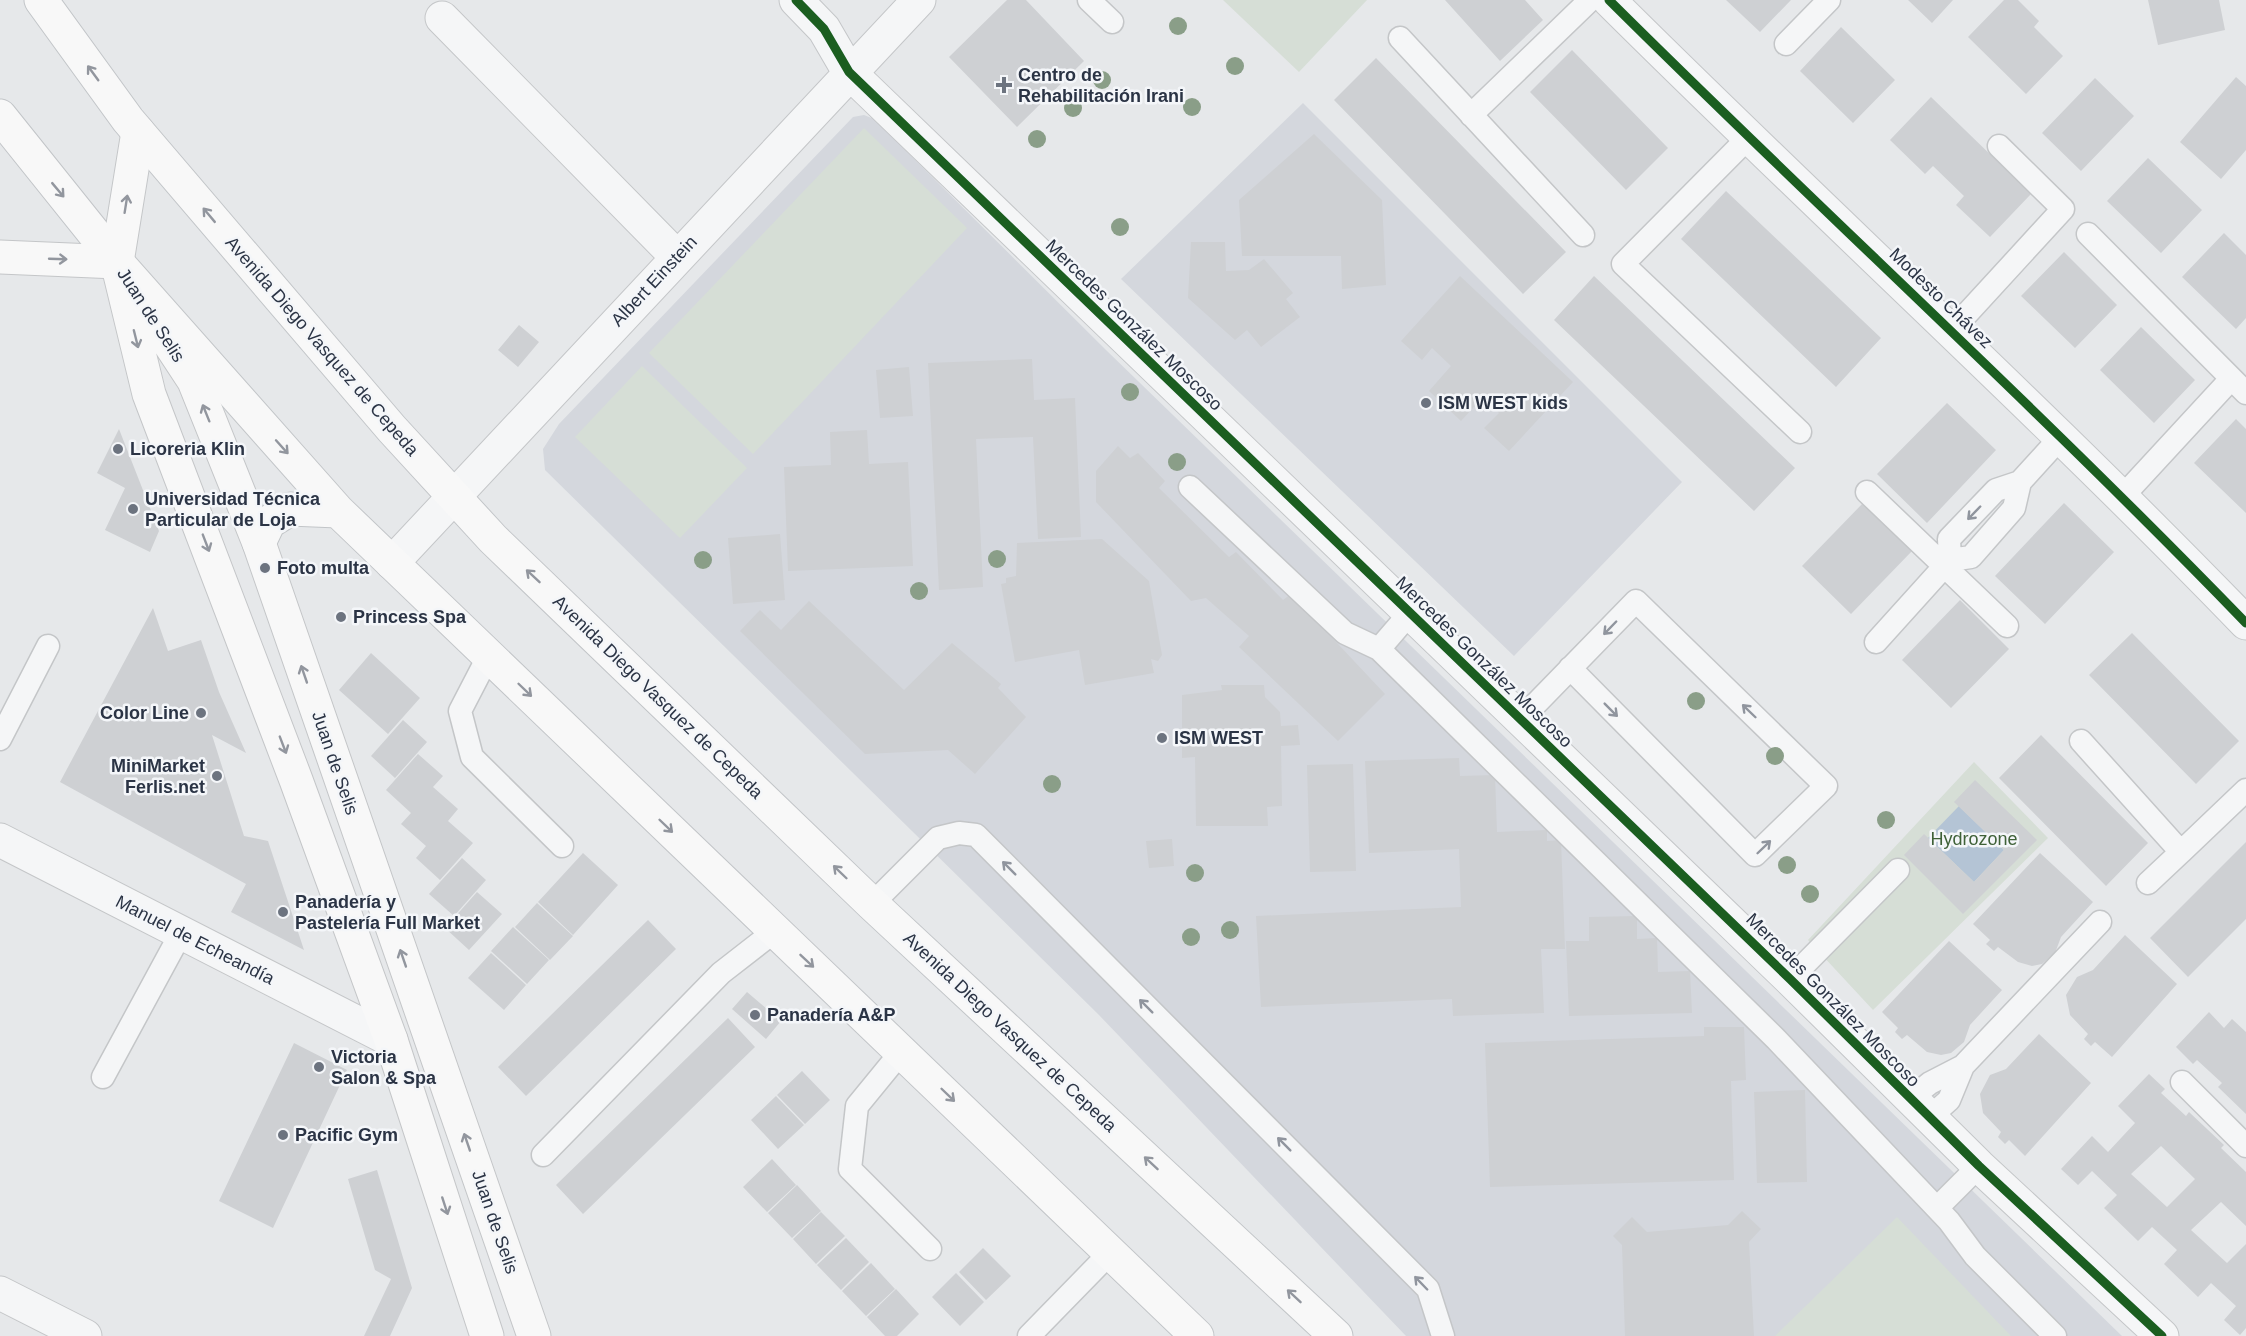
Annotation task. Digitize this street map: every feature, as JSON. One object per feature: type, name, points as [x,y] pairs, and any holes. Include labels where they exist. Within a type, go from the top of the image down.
[{"type":"main road","name":"Avenida Diego Vasquez de Cepeda","points":[[41,0],[138,132],[392,429],[493,539],[872,904],[1336,1336]]},
{"type":"main road","points":[[0,116],[117,262],[338,511],[1197,1336]]},
{"type":"main road","points":[[117,262],[138,132]]},
{"type":"main road","points":[[0,257],[117,262]]},
{"type":"main road","name":"Juan de Selis","points":[[117,262],[194,381],[259,543],[534,1336]]},
{"type":"main road","name":"Juan de Selis","points":[[117,262],[149,394],[296,780],[391,1040],[487,1336]]},
{"type":"main road","points":[[259,543],[269,522],[290,509],[338,511]]},
{"type":"main road","points":[[296,780],[336,766]]},
{"type":"street","name":"Mercedes González Moscoso","points":[[796,0],[824,29],[849,72],[1790,979],[1979,1166],[2163,1336]]},
{"type":"street","name":"Albert Einstein","points":[[392,563],[849,72],[919,0]]},
{"type":"street","name":"Modesto Chávez","points":[[1609,0],[1748,138],[1952,330],[2060,438],[2123,496],[2246,623]]},
{"type":"street","points":[[442,18],[676,257]]},
{"type":"street","name":"Manuel de Echeandía","points":[[0,840],[391,1040]]},
{"type":"street","points":[[0,1293],[85,1336]]},
{"type":"lane","points":[[1089,0],[1112,22]]},
{"type":"lane","points":[[1471,115],[1590,0]]},
{"type":"lane","points":[[1786,44],[1829,0]]},
{"type":"lane","points":[[1400,38],[1583,235]]},
{"type":"lane","points":[[1748,138],[1623,264],[1800,432]]},
{"type":"lane","points":[[1952,330],[2063,209],[1999,146]]},
{"type":"lane","points":[[2088,234],[2239,386],[2123,496]]},
{"type":"lane","points":[[1876,642],[1947,563],[1949,539],[1996,490],[2020,482],[2060,438]]},
{"type":"lane","points":[[1190,487],[1345,633],[1379,649],[1776,1039],[1937,1208],[1975,1256],[2055,1336]]},
{"type":"lane","points":[[1867,492],[1947,563],[2007,626]]},
{"type":"lane","points":[[1521,719],[1570,668],[1636,601],[1826,786],[1755,855],[1570,668]]},
{"type":"lane","points":[[1379,649],[1410,614]]},
{"type":"lane","points":[[0,739],[48,646]]},
{"type":"lane","points":[[489,655],[460,711],[472,757],[562,846]]},
{"type":"lane","points":[[2081,741],[2181,852]]},
{"type":"lane","points":[[2148,883],[2246,790]]},
{"type":"lane","points":[[872,904],[938,838],[959,833],[976,835],[1428,1289],[1443,1336]]},
{"type":"lane","points":[[1790,979],[1898,870]]},
{"type":"lane","points":[[1920,1108],[1949,1100],[1963,1066],[2100,922]]},
{"type":"lane","points":[[543,1155],[721,973],[775,931]]},
{"type":"lane","points":[[103,1077],[181,933]]},
{"type":"lane","points":[[902,1051],[857,1106],[850,1168],[930,1249]]},
{"type":"lane","points":[[2182,1082],[2246,1146]]},
{"type":"lane","points":[[1937,1208],[1979,1166]]},
{"type":"lane","points":[[1029,1336],[1110,1253]]},
{"type":"shaded area","name":"ISM WEST kids","points":[[1303,103],[1682,482],[1514,656],[1121,279]]},
{"type":"shaded area","name":"ISM WEST","points":[[864,115],[874,119],[1106,350],[2122,1336],[1406,1336],[1099,1015],[545,470],[543,449],[559,424],[853,117]]},
{"type":"green space","points":[[1223,0],[1367,0],[1299,72]]},
{"type":"green space","points":[[864,128],[967,228],[753,454],[649,353]]},
{"type":"green space","points":[[642,366],[747,468],[680,538],[575,437]]},
{"type":"green space","name":"Hydrozone","points":[[1974,762],[2048,838],[1873,1010],[1808,940]]},
{"type":"green space","points":[[1897,1217],[2011,1336],[1775,1336]]},
{"type":"water","points":[[1959,806],[2004,850],[1974,882],[1928,838]]},
{"type":"building","points":[[1007,0],[1026,0],[1084,61],[1017,127],[949,57]]},
{"type":"building","points":[[1445,0],[1525,0],[1543,20],[1500,61]]},
{"type":"building","points":[[1726,0],[1791,0],[1760,32]]},
{"type":"building","points":[[1908,0],[1953,0],[1932,23]]},
{"type":"building","points":[[2004,0],[2018,0],[2039,21],[2034,27],[2063,56],[2026,94],[1968,37]]},
{"type":"building","points":[[2148,0],[2219,0],[2225,30],[2158,45]]},
{"type":"building","points":[[1841,27],[1895,80],[1853,123],[1800,71]]},
{"type":"building","points":[[1572,50],[1668,148],[1626,190],[1530,92]]},
{"type":"building","points":[[1376,58],[1566,252],[1523,294],[1334,100]]},
{"type":"building","points":[[2236,77],[2246,86],[2246,150],[2221,179],[2180,142]]},
{"type":"building","points":[[2095,78],[2134,116],[2081,171],[2042,133]]},
{"type":"building","points":[[1931,97],[2031,194],[1990,237],[1956,205],[1964,196],[1933,166],[1925,174],[1890,140]]},
{"type":"building","points":[[1314,134],[1382,200],[1386,285],[1342,289],[1341,256],[1242,256],[1239,200]]},
{"type":"building","points":[[2148,158],[2202,210],[2161,253],[2107,201]]},
{"type":"building","points":[[1726,191],[1881,338],[1836,387],[1681,239]]},
{"type":"building","points":[[2224,233],[2246,255],[2246,318],[2236,329],[2182,277]]},
{"type":"building","points":[[1191,242],[1225,242],[1226,271],[1249,270],[1264,259],[1293,293],[1286,299],[1300,317],[1261,347],[1247,330],[1235,340],[1188,298]]},
{"type":"building","points":[[2064,252],[2117,305],[2075,348],[2021,296]]},
{"type":"building","points":[[1460,276],[1573,382],[1509,451],[1484,428],[1499,413],[1483,397],[1461,421],[1429,391],[1451,366],[1432,348],[1422,360],[1401,341]]},
{"type":"building","points":[[1594,276],[1795,468],[1754,511],[1554,320]]},
{"type":"building","points":[[519,325],[539,342],[518,367],[498,350]]},
{"type":"building","points":[[2141,327],[2195,380],[2154,423],[2100,370]]},
{"type":"building","points":[[1032,359],[1034,400],[1075,398],[1081,537],[1038,539],[1033,437],[976,439],[983,587],[939,590],[928,363]]},
{"type":"building","points":[[909,367],[913,416],[880,418],[876,370]]},
{"type":"building","points":[[1947,403],[1996,450],[1927,523],[1877,474]]},
{"type":"building","points":[[2236,419],[2246,429],[2246,513],[2194,463]]},
{"type":"building","name":"Universidad Técnica Particular de Loja","points":[[119,429],[159,531],[150,552],[105,530],[125,488],[97,473]]},
{"type":"building","points":[[867,430],[869,464],[908,462],[913,566],[788,571],[784,467],[831,465],[830,432]]},
{"type":"building","points":[[1118,446],[1130,458],[1138,453],[1165,481],[1159,488],[1229,557],[1236,552],[1283,600],[1291,594],[1385,694],[1338,741],[1239,647],[1249,636],[1206,598],[1191,601],[1096,502],[1096,471]]},
{"type":"building","points":[[1864,502],[1913,550],[1851,614],[1802,566]]},
{"type":"building","points":[[2064,503],[2114,552],[2045,624],[1995,576]]},
{"type":"building","points":[[780,534],[785,600],[733,604],[728,538]]},
{"type":"building","points":[[1102,539],[1149,581],[1162,655],[1158,661],[1151,659],[1154,673],[1085,685],[1079,650],[1015,662],[1001,584],[1006,583],[1006,578],[1016,576],[1017,543]]},
{"type":"building","points":[[1960,600],[2009,649],[1951,708],[1902,660]]},
{"type":"building","points":[[809,601],[904,690],[952,643],[1001,684],[998,688],[1026,717],[975,774],[948,750],[865,754],[740,631],[760,610],[781,630]]},
{"type":"building","points":[[153,608],[168,651],[201,640],[219,692],[246,753],[212,735],[244,836],[268,841],[304,950],[231,912],[246,884],[60,782]]},
{"type":"building","points":[[2132,633],[2239,741],[2196,784],[2089,675]]},
{"type":"building","points":[[371,653],[420,698],[388,734],[339,690]]},
{"type":"building","points":[[1221,685],[1264,685],[1265,697],[1280,712],[1281,726],[1298,725],[1300,745],[1281,746],[1282,806],[1267,807],[1268,826],[1196,826],[1195,757],[1182,758],[1182,695],[1222,690]]},
{"type":"building","points":[[403,720],[427,742],[395,778],[371,756]]},
{"type":"building","points":[[2041,735],[2148,843],[2106,886],[1999,778]]},
{"type":"building","points":[[418,754],[443,776],[433,787],[458,809],[448,821],[473,843],[440,880],[416,858],[426,846],[401,824],[411,813],[386,790]]},
{"type":"building","points":[[1459,758],[1460,776],[1495,775],[1497,832],[1547,830],[1547,841],[1561,840],[1565,949],[1541,949],[1544,1013],[1453,1016],[1452,999],[1261,1007],[1256,916],[1461,907],[1459,849],[1369,853],[1365,761]]},
{"type":"building","points":[[1353,764],[1356,871],[1310,872],[1307,765]]},
{"type":"building","points":[[1975,780],[2037,840],[1963,914],[1904,855],[1924,834],[1974,882],[2004,850],[1954,802]]},
{"type":"building","points":[[1172,839],[1174,866],[1149,868],[1146,841]]},
{"type":"building","points":[[2246,842],[2246,919],[2188,977],[2150,938]]},
{"type":"building","points":[[583,853],[618,885],[573,935],[538,902]]},
{"type":"building","points":[[2040,853],[2093,902],[2061,937],[2055,953],[2042,964],[2032,966],[2018,962],[1998,947],[1994,951],[1986,944],[1990,940],[1973,924]]},
{"type":"building","points":[[462,858],[486,880],[454,916],[429,894]]},
{"type":"building","points":[[477,892],[502,914],[469,950],[445,928]]},
{"type":"building","points":[[537,903],[573,936],[550,960],[515,927]]},
{"type":"building","points":[[1637,916],[1637,939],[1657,938],[1658,972],[1690,971],[1692,1013],[1569,1016],[1566,941],[1589,941],[1589,917]]},
{"type":"building","points":[[648,920],[676,949],[526,1096],[498,1067]]},
{"type":"building","points":[[513,927],[549,960],[527,984],[491,951]]},
{"type":"building","points":[[2125,935],[2177,984],[2112,1057],[2095,1042],[2091,1046],[2084,1039],[2088,1034],[2070,1015],[2066,995],[2077,977],[2093,970]]},
{"type":"building","points":[[1949,941],[2002,990],[1970,1025],[1964,1042],[1951,1053],[1941,1055],[1927,1052],[1907,1035],[1902,1039],[1895,1032],[1898,1028],[1882,1012]]},
{"type":"building","points":[[491,953],[526,985],[504,1010],[468,978]]},
{"type":"building","points":[[747,992],[781,1021],[766,1039],[732,1009]]},
{"type":"building","points":[[2209,1012],[2224,1028],[2232,1019],[2246,1032],[2246,1114],[2218,1087],[2222,1083],[2197,1060],[2193,1064],[2176,1047]]},
{"type":"building","points":[[728,1018],[755,1047],[583,1214],[556,1185]]},
{"type":"building","points":[[1704,1027],[1744,1027],[1746,1080],[1731,1081],[1734,1180],[1490,1187],[1485,1043],[1704,1036]]},
{"type":"building","points":[[2039,1034],[2091,1083],[2025,1156],[2009,1140],[2005,1144],[1998,1137],[2001,1132],[1983,1113],[1980,1094],[1990,1075],[2006,1069]]},
{"type":"building","name":"Pacific Gym","points":[[294,1043],[347,1070],[273,1228],[219,1201]]},
{"type":"building","points":[[802,1071],[830,1100],[805,1124],[777,1095]]},
{"type":"building","points":[[2149,1074],[2165,1089],[2161,1093],[2186,1116],[2189,1112],[2224,1145],[2221,1148],[2246,1172],[2246,1226],[2221,1202],[2191,1230],[2227,1263],[2246,1244],[2246,1328],[2240,1335],[2224,1320],[2236,1306],[2211,1283],[2198,1297],[2164,1264],[2177,1250],[2152,1227],[2138,1241],[2104,1208],[2117,1195],[2092,1171],[2078,1185],[2061,1169],[2092,1136],[2108,1152],[2135,1123],[2118,1106]],"holes":[[[2161,1146],[2195,1179],[2167,1207],[2131,1174]]]},
{"type":"building","points":[[1805,1090],[1807,1182],[1757,1183],[1754,1092]]},
{"type":"building","points":[[776,1096],[804,1125],[778,1149],[751,1120]]},
{"type":"building","points":[[772,1159],[796,1185],[767,1212],[743,1187]]},
{"type":"building","points":[[377,1170],[412,1288],[390,1336],[364,1336],[391,1279],[375,1270],[348,1179]]},
{"type":"building","points":[[797,1185],[821,1211],[792,1238],[768,1213]]},
{"type":"building","points":[[1742,1211],[1761,1229],[1749,1242],[1754,1336],[1625,1336],[1622,1245],[1613,1236],[1632,1217],[1647,1232],[1728,1225]]},
{"type":"building","points":[[821,1212],[845,1236],[816,1264],[793,1239]]},
{"type":"building","points":[[846,1238],[869,1262],[841,1290],[817,1265]]},
{"type":"building","points":[[983,1248],[1011,1276],[986,1300],[959,1272]]},
{"type":"building","points":[[871,1263],[895,1289],[866,1316],[842,1291]]},
{"type":"building","points":[[956,1273],[984,1302],[960,1326],[932,1297]]},
{"type":"building","points":[[896,1289],[919,1314],[897,1336],[885,1336],[867,1317]]},
{"type":"cycle path","points":[[796,0],[824,29],[849,72],[1790,979],[1979,1166],[2162,1336]]},
{"type":"cycle path","points":[[1609,0],[2089,465],[2246,623]]},
{"type":"place","name":"Centro de Rehabilitación Irani","points":[[1004,85]]},
{"type":"place","name":"ISM WEST kids","points":[[1426,403]]},
{"type":"place","name":"Licoreria Klin","points":[[118,449]]},
{"type":"place","name":"Universidad Técnica Particular de Loja","points":[[133,509]]},
{"type":"place","name":"Foto multa","points":[[265,568]]},
{"type":"place","name":"Princess Spa","points":[[341,617]]},
{"type":"place","name":"Color Line","points":[[201,713]]},
{"type":"place","name":"ISM WEST","points":[[1162,738]]},
{"type":"place","name":"MiniMarket Ferlis.net","points":[[217,776]]},
{"type":"place","name":"Panadería y Pastelería Full Market","points":[[283,912]]},
{"type":"place","name":"Panadería A&P","points":[[755,1015]]},
{"type":"place","name":"Victoria Salon & Spa","points":[[319,1067]]},
{"type":"place","name":"Pacific Gym","points":[[283,1135]]}]
